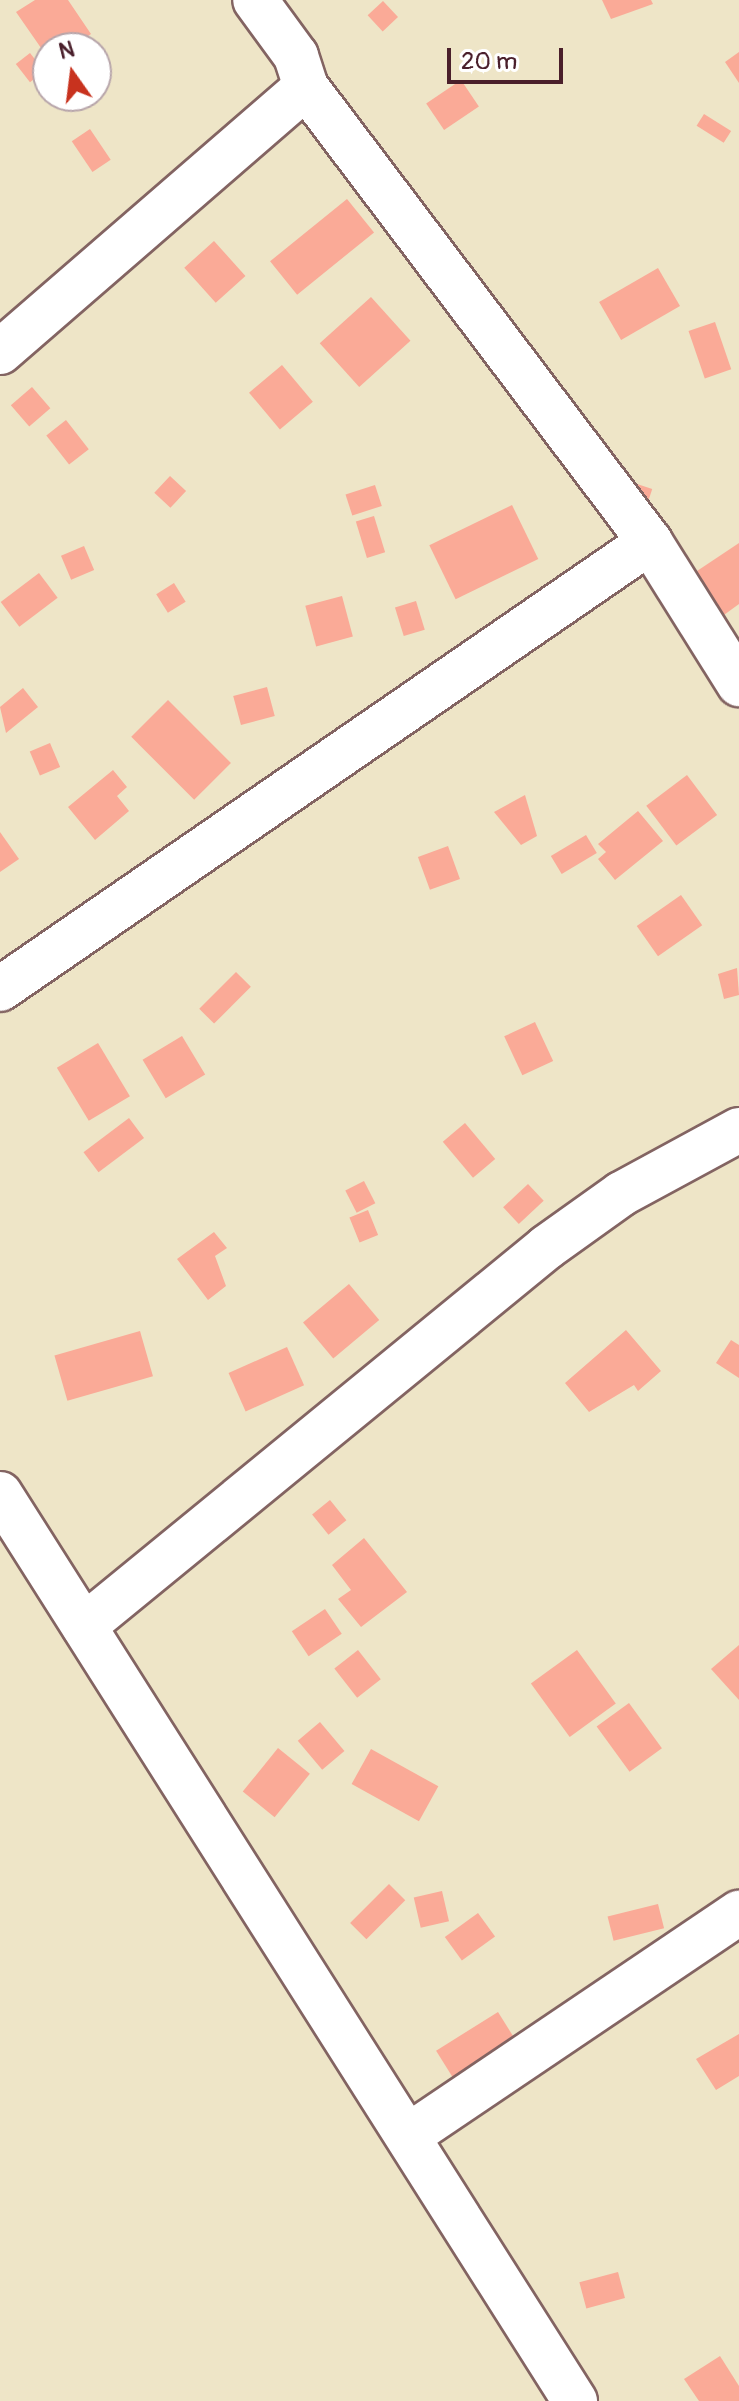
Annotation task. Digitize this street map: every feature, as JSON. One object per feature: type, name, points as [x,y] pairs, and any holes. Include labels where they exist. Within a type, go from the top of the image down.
[{"type":"street","points":[[255,0],[296,56],[306,87],[650,542],[739,684]]},
{"type":"street","points":[[0,352],[306,87]]},
{"type":"street","points":[[0,989],[650,542]]},
{"type":"street","points":[[84,1626],[547,1247],[621,1194],[739,1130]]},
{"type":"street","points":[[0,1494],[411,2134],[575,2401]]},
{"type":"street","points":[[411,2134],[739,1913]]},
{"type":"building","points":[[35,0],[68,0],[90,32],[32,32],[32,35],[16,12]]},
{"type":"building","points":[[602,0],[651,0],[653,4],[611,19]]},
{"type":"building","points":[[383,1],[398,17],[383,31],[368,15]]},
{"type":"building","points":[[739,52],[739,83],[725,62]]},
{"type":"building","points":[[30,53],[32,81],[30,82],[16,64]]},
{"type":"building","points":[[461,80],[479,107],[444,130],[426,103]]},
{"type":"building","points":[[704,114],[731,131],[724,143],[697,126]]},
{"type":"building","points":[[90,129],[111,160],[92,172],[72,141]]},
{"type":"building","points":[[347,199],[374,232],[297,295],[270,261]]},
{"type":"building","points":[[214,241],[245,276],[216,303],[184,268]]},
{"type":"building","points":[[658,268],[680,306],[621,340],[599,302]]},
{"type":"building","points":[[371,297],[410,341],[359,387],[320,343]]},
{"type":"building","points":[[715,322],[731,369],[705,378],[689,331]]},
{"type":"building","points":[[282,365],[313,402],[280,429],[249,393]]},
{"type":"building","points":[[32,387],[50,408],[29,427],[11,405]]},
{"type":"building","points":[[66,420],[89,449],[69,465],[46,435]]},
{"type":"building","points":[[170,476],[186,491],[170,508],[154,493]]},
{"type":"building","points":[[637,484],[652,489],[646,507],[631,502]]},
{"type":"building","points":[[375,485],[382,506],[352,516],[346,495]]},
{"type":"building","points":[[512,505],[538,559],[456,599],[429,545]]},
{"type":"building","points":[[374,516],[385,552],[367,558],[356,522]]},
{"type":"building","points":[[739,543],[739,604],[717,620],[688,577]]},
{"type":"building","points":[[84,546],[94,570],[71,580],[61,556]]},
{"type":"building","points":[[39,573],[58,598],[19,627],[1,602]]},
{"type":"building","points":[[174,583],[186,602],[168,613],[156,594]]},
{"type":"building","points":[[342,596],[353,637],[316,646],[305,606]]},
{"type":"building","points":[[416,601],[425,630],[404,636],[395,607]]},
{"type":"building","points":[[267,687],[275,716],[241,725],[233,696]]},
{"type":"building","points":[[23,688],[38,707],[6,733],[0,707]]},
{"type":"building","points":[[168,700],[231,763],[194,800],[131,737]]},
{"type":"building","points":[[50,743],[60,767],[40,776],[30,752]]},
{"type":"building","points":[[113,770],[127,787],[117,796],[129,811],[95,840],[68,807]]},
{"type":"building","points":[[687,775],[717,815],[676,846],[646,806]]},
{"type":"building","points":[[525,795],[537,836],[521,845],[494,812]]},
{"type":"building","points":[[638,811],[663,841],[615,880],[598,859],[606,852],[598,844]]},
{"type":"building","points":[[0,832],[19,859],[0,872]]},
{"type":"building","points":[[586,835],[597,853],[562,874],[551,856]]},
{"type":"building","points":[[448,846],[460,879],[430,890],[418,857]]},
{"type":"building","points":[[681,895],[702,925],[658,956],[637,926]]},
{"type":"building","points":[[737,968],[739,995],[724,999],[718,974]]},
{"type":"building","points":[[236,972],[251,987],[214,1024],[199,1009]]},
{"type":"building","points":[[535,1022],[553,1061],[522,1075],[504,1036]]},
{"type":"building","points":[[182,1036],[205,1075],[166,1098],[143,1060]]},
{"type":"building","points":[[98,1043],[130,1096],[89,1121],[57,1068]]},
{"type":"building","points":[[129,1118],[144,1138],[99,1172],[83,1152]]},
{"type":"building","points":[[465,1123],[495,1159],[473,1178],[443,1142]]},
{"type":"building","points":[[364,1181],[375,1203],[357,1213],[345,1191]]},
{"type":"building","points":[[528,1184],[544,1201],[519,1224],[503,1207]]},
{"type":"building","points":[[368,1210],[378,1235],[360,1243],[349,1217]]},
{"type":"building","points":[[214,1232],[227,1248],[215,1256],[226,1286],[208,1300],[177,1259]]},
{"type":"building","points":[[349,1284],[379,1320],[333,1359],[303,1323]]},
{"type":"building","points":[[626,1330],[661,1371],[638,1391],[634,1385],[589,1412],[565,1383]]},
{"type":"building","points":[[140,1331],[153,1376],[67,1401],[54,1356]]},
{"type":"building","points":[[731,1340],[739,1345],[739,1378],[716,1363]]},
{"type":"building","points":[[287,1347],[304,1385],[246,1411],[229,1373]]},
{"type":"building","points":[[330,1500],[346,1520],[328,1535],[312,1514]]},
{"type":"building","points":[[364,1538],[407,1592],[361,1627],[338,1599],[351,1590],[332,1565]]},
{"type":"building","points":[[325,1609],[342,1634],[309,1656],[292,1631]]},
{"type":"building","points":[[739,1645],[739,1700],[711,1669]]},
{"type":"building","points":[[358,1650],[381,1679],[357,1698],[334,1668]]},
{"type":"building","points":[[577,1650],[616,1703],[570,1737],[531,1684]]},
{"type":"building","points":[[629,1703],[662,1748],[630,1772],[597,1727]]},
{"type":"building","points":[[320,1722],[344,1751],[322,1770],[298,1741]]},
{"type":"building","points":[[278,1748],[310,1774],[275,1817],[243,1792]]},
{"type":"building","points":[[371,1749],[438,1786],[419,1821],[352,1784]]},
{"type":"building","points":[[389,1884],[405,1900],[366,1939],[350,1923]]},
{"type":"building","points":[[442,1891],[449,1921],[421,1928],[414,1898]]},
{"type":"building","points":[[658,1904],[664,1928],[614,1941],[608,1917]]},
{"type":"building","points":[[478,1913],[495,1936],[462,1961],[445,1937]]},
{"type":"building","points":[[498,2012],[517,2043],[455,2081],[436,2051]]},
{"type":"building","points":[[739,2034],[739,2076],[716,2090],[696,2059]]},
{"type":"building","points":[[618,2272],[625,2298],[586,2308],[579,2282]]},
{"type":"building","points":[[720,2356],[739,2386],[739,2401],[699,2401],[684,2379]]}]
